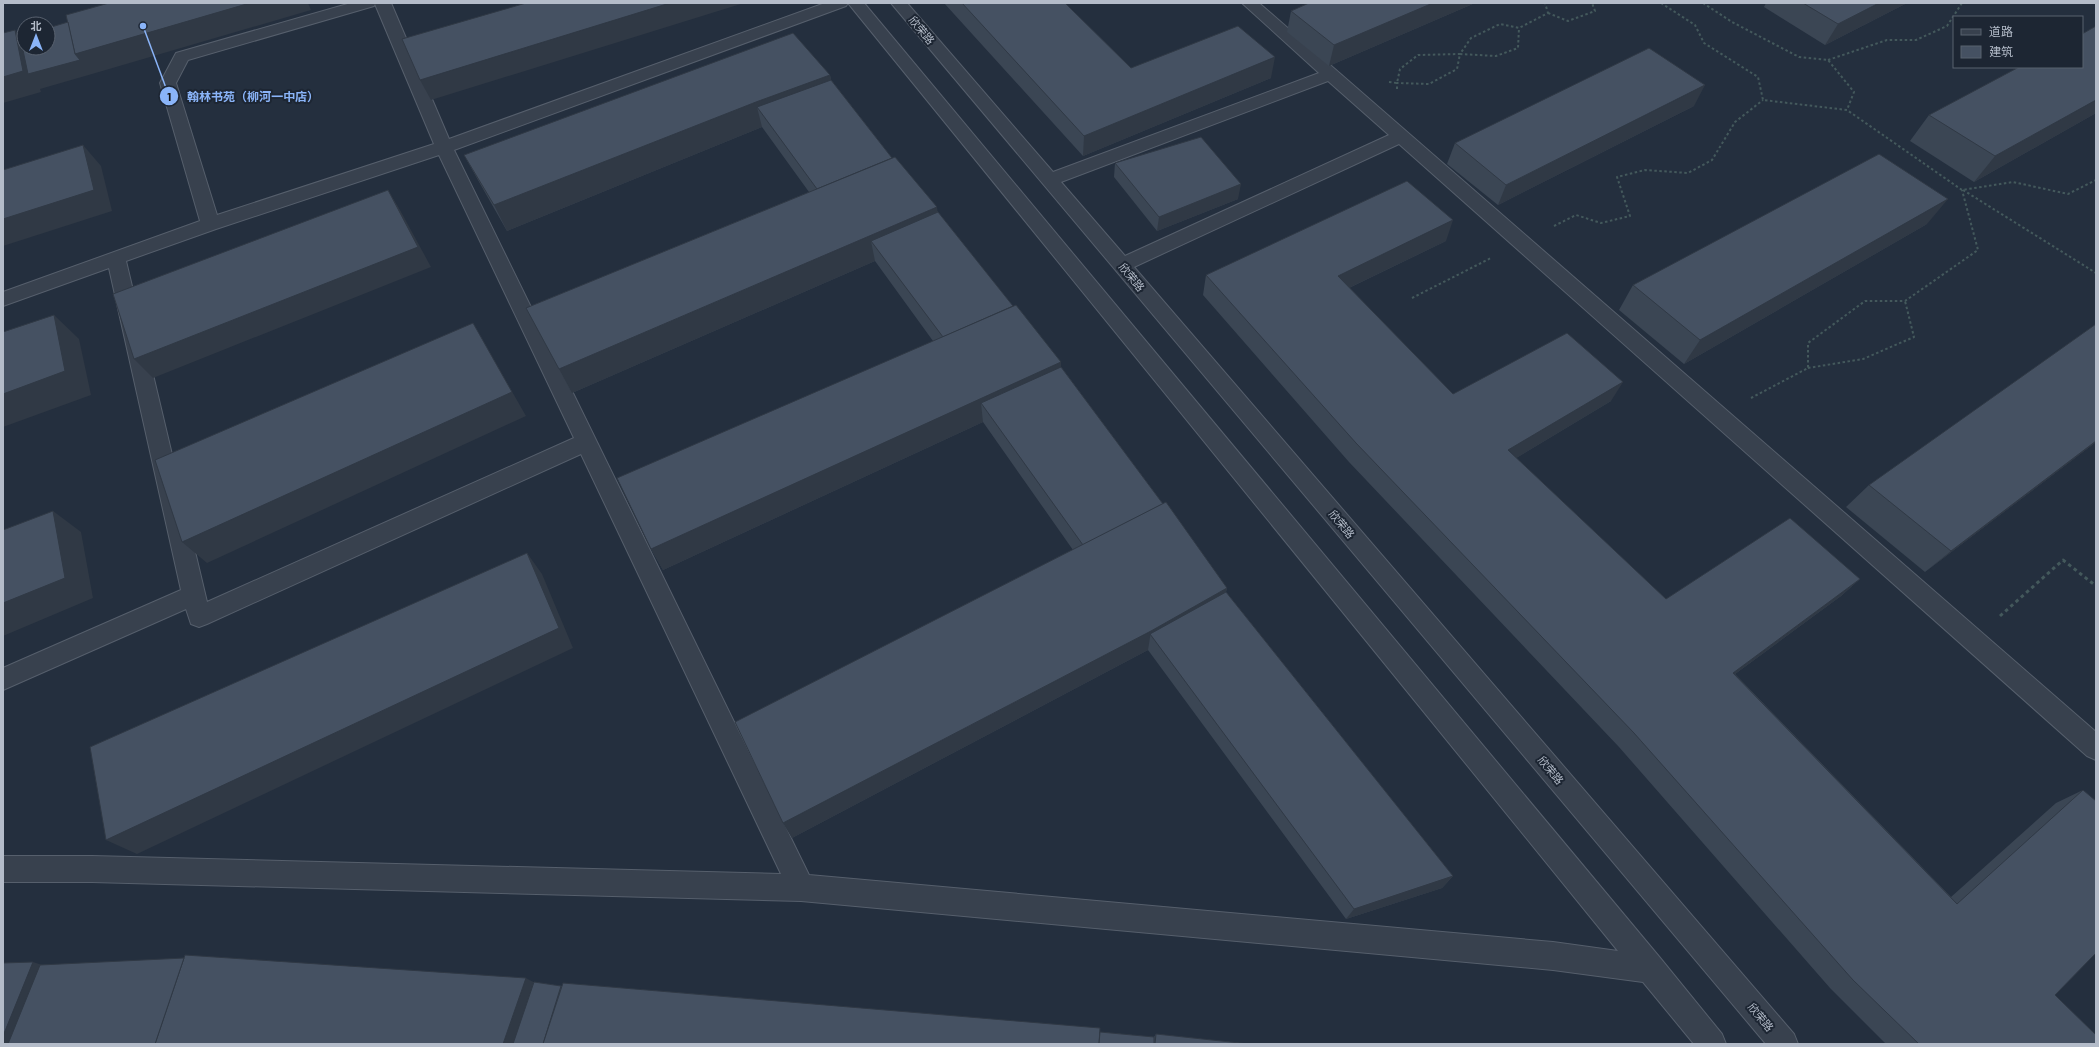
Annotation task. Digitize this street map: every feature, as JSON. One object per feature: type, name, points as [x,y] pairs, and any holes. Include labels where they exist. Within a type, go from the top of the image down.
[{"type":"street","points":[[210,224],[168,83],[182,57],[368,3]]},
{"type":"street","points":[[383,3],[444,147],[801,888]]},
{"type":"street","points":[[3,299],[210,224],[444,147],[840,3]]},
{"type":"street","points":[[856,3],[1712,1044]]},
{"type":"street","name":"欣荣路","points":[[899,3],[1784,1044]]},
{"type":"street","points":[[1250,3],[2096,748]]},
{"type":"street","points":[[1049,180],[1331,74]]},
{"type":"street","points":[[1122,265],[1401,136]]},
{"type":"street","points":[[116,258],[199,617],[586,442]]},
{"type":"street","points":[[3,679],[194,595]]},
{"type":"street","points":[[3,869],[92,869],[801,888],[1545,955],[1651,969]]},
{"type":"path","points":[[1545,3],[1548,13]]},
{"type":"path","points":[[1383,82],[1429,84],[1457,70],[1460,54],[1470,38],[1500,24],[1519,28],[1548,13],[1568,21],[1595,11],[1592,3]]},
{"type":"path","points":[[1661,3],[1695,25],[1704,43],[1758,77],[1763,100]]},
{"type":"path","points":[[1703,3],[1732,22],[1799,57],[1828,60],[1862,47],[1887,40],[1916,40],[1947,26],[1953,17]]},
{"type":"path","points":[[1954,16],[1962,3]]},
{"type":"path","points":[[1396,95],[1400,69],[1418,54],[1496,56],[1518,48],[1519,28]]},
{"type":"path","points":[[1828,60],[1854,92],[1847,110]]},
{"type":"path","points":[[1412,298],[1576,215],[1601,223],[1630,216],[1617,177],[1645,170],[1688,173],[1712,160],[1736,122],[1763,100],[1847,110],[1962,190],[2096,273]]},
{"type":"path","points":[[1962,190],[2013,182],[2068,194],[2096,180]]},
{"type":"path","points":[[1808,368],[1808,343],[1865,301],[1905,301],[1978,250],[1962,190]]},
{"type":"path","points":[[1749,399],[1808,368],[1863,359],[1914,337],[1905,301]]},
{"type":"path","points":[[1998,618],[2063,560],[2096,586]]},
{"type":"building","points":[[109,3],[250,3],[75,54],[66,15]]},
{"type":"building","points":[[526,3],[670,3],[420,80],[402,39]]},
{"type":"building","points":[[962,3],[1065,3],[1131,68],[1238,26],[1275,57],[1084,136]]},
{"type":"building","points":[[1309,3],[1433,3],[1334,45],[1291,11]]},
{"type":"building","points":[[1803,3],[1879,3],[1838,24]]},
{"type":"building","points":[[68,22],[75,54],[80,60],[28,74],[24,56],[56,56],[56,26]]},
{"type":"building","points":[[2096,26],[2096,100],[1995,156],[1929,115],[2017,68],[2083,68],[2083,33]]},
{"type":"building","points":[[15,30],[16,56],[20,56],[23,71],[3,77],[3,33]]},
{"type":"building","points":[[793,33],[830,75],[756,102],[494,205],[464,155]]},
{"type":"building","points":[[1649,48],[1705,85],[1506,185],[1455,143]]},
{"type":"building","points":[[831,80],[892,158],[817,189],[757,107]]},
{"type":"building","points":[[1201,137],[1241,184],[1159,217],[1115,163]]},
{"type":"building","points":[[83,145],[94,190],[3,219],[3,170]]},
{"type":"building","points":[[1879,154],[1948,199],[1700,340],[1633,285]]},
{"type":"building","points":[[895,157],[937,207],[559,369],[526,308]]},
{"type":"building","points":[[1407,181],[1453,220],[1338,276],[1453,394],[1567,333],[1623,382],[1508,450],[1666,599],[1790,518],[1860,579],[1733,673],[1957,904],[2083,790],[2096,801],[2096,953],[2055,995],[2096,1035],[2096,1044],[1919,1044],[1853,980],[1634,733],[1356,443],[1206,275]]},
{"type":"building","points":[[388,190],[418,247],[134,359],[113,294]]},
{"type":"building","points":[[938,212],[1013,306],[943,337],[871,241]]},
{"type":"building","points":[[1016,305],[1061,362],[651,549],[617,478]]},
{"type":"building","points":[[54,315],[65,371],[3,394],[3,332]]},
{"type":"building","points":[[473,323],[512,392],[182,542],[155,460]]},
{"type":"building","points":[[2096,324],[2096,441],[1951,551],[1869,485]]},
{"type":"building","points":[[1061,367],[1163,504],[1083,545],[981,403]]},
{"type":"building","points":[[1166,502],[1227,588],[1151,631],[783,823],[735,722]]},
{"type":"building","points":[[53,511],[65,578],[3,603],[3,530]]},
{"type":"building","points":[[527,553],[559,628],[106,840],[90,747]]},
{"type":"building","points":[[1226,592],[1453,876],[1354,909],[1150,634]]},
{"type":"building","points":[[185,955],[526,978],[503,1044],[155,1044]]},
{"type":"building","points":[[184,958],[155,1044],[8,1044],[40,965]]},
{"type":"building","points":[[33,962],[3,1036],[3,963]]},
{"type":"building","points":[[534,982],[561,986],[543,1044],[513,1044]]},
{"type":"building","points":[[563,983],[1100,1028],[1099,1044],[543,1044]]},
{"type":"building","points":[[1100,1032],[1154,1037],[1154,1044],[1099,1044]]},
{"type":"building","points":[[1156,1034],[1249,1044],[1155,1044]]},
{"type":"place","name":"翰林书苑（柳河一中店）","points":[[143,26]]}]
